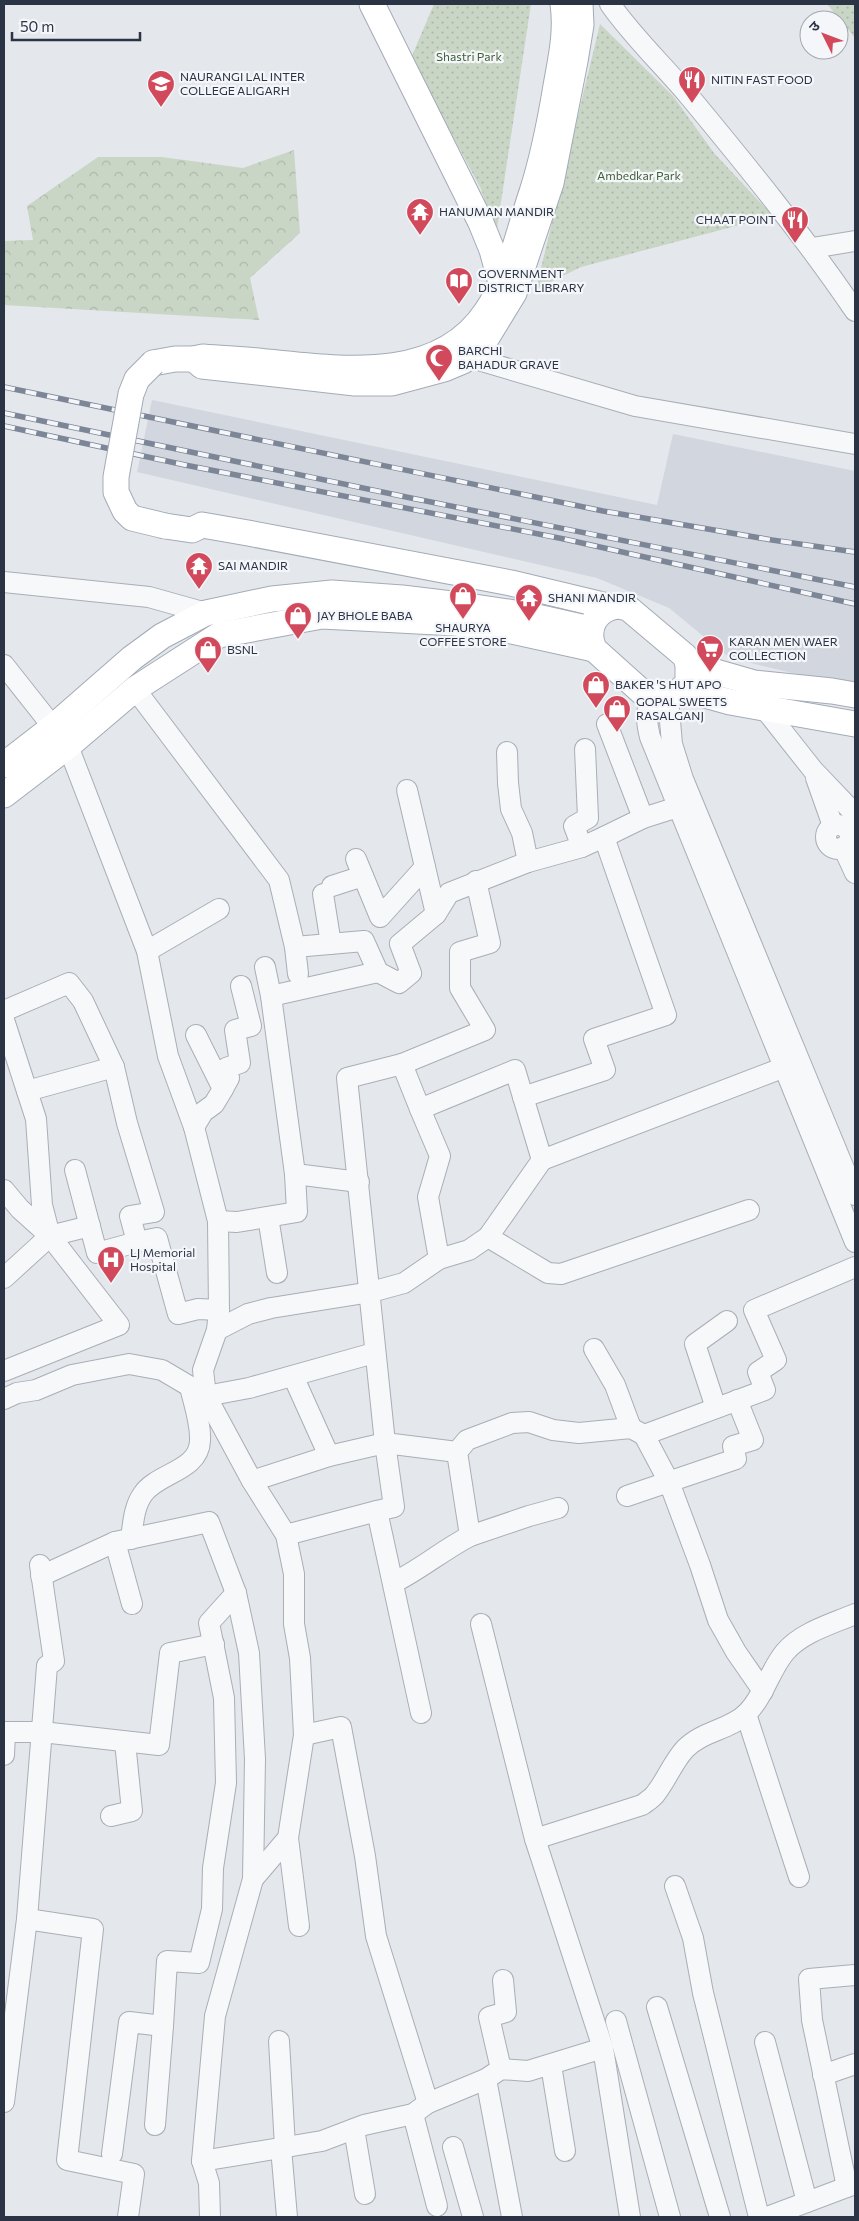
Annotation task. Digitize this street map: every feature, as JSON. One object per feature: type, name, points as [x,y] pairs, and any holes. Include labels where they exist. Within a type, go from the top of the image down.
[{"type":"main road","points":[[372,4],[481,223],[492,250],[501,283]]},
{"type":"main road","points":[[563,4],[564,39],[549,128],[539,171],[501,283],[487,311],[476,327],[459,343],[420,360],[389,367],[358,369],[203,357],[175,359],[153,364],[137,379],[131,394],[116,477],[116,492],[125,512],[132,518],[192,530],[198,538],[505,596],[598,625],[643,693],[730,702],[855,724]]},
{"type":"main road","points":[[194,359],[202,366],[355,383],[392,383],[444,369],[468,357],[481,347],[514,293],[552,173],[576,61],[581,25],[580,4]]},
{"type":"main road","points":[[4,795],[132,658],[162,636],[206,613],[272,599],[332,593],[402,598],[598,625]]},
{"type":"main road","points":[[4,765],[60,736],[219,635],[322,616],[456,623],[507,630],[598,625],[628,608],[679,649],[688,664],[688,683],[667,695]]},
{"type":"main road","points":[[688,664],[754,683],[855,695]]},
{"type":"street","points":[[610,4],[623,22],[688,95],[812,248],[855,310]]},
{"type":"street","points":[[812,248],[855,241]]},
{"type":"street","points":[[468,357],[636,406],[855,444]]},
{"type":"street","points":[[4,582],[149,598],[206,613]]},
{"type":"street","points":[[4,665],[60,736],[147,951],[168,1056],[194,1127],[218,1221],[218,1320],[202,1370],[198,1391],[201,1443],[195,1456],[183,1468],[153,1482],[142,1494],[123,1541],[132,1604]]},
{"type":"street","points":[[136,689],[278,880],[296,947],[298,974]]},
{"type":"street","points":[[667,695],[647,710],[646,725],[855,1242]]},
{"type":"street","points":[[667,695],[672,744],[683,779],[855,1195]]},
{"type":"street","points":[[764,708],[813,770],[855,814]]},
{"type":"street","points":[[607,724],[643,818]]},
{"type":"street","points":[[582,847],[574,826],[588,818],[585,749]]},
{"type":"street","points":[[506,752],[511,809],[522,833],[528,862]]},
{"type":"street","points":[[813,770],[833,826],[842,826],[848,832],[849,841],[843,847],[855,873]]},
{"type":"street","points":[[407,790],[436,914]]},
{"type":"street","points":[[296,947],[364,941],[378,972],[399,983],[411,973],[400,944],[436,914],[449,893],[528,862],[582,847],[643,818],[678,807]]},
{"type":"street","points":[[523,1097],[605,1070],[594,1039],[666,1015],[604,838]]},
{"type":"street","points":[[331,944],[327,890],[359,868],[380,917],[425,867]]},
{"type":"street","points":[[286,1535],[394,1508],[374,1352],[371,1292],[348,1078],[402,1064],[485,1030],[460,988],[460,952],[490,943],[476,881]]},
{"type":"street","points":[[147,951],[219,909]]},
{"type":"street","points":[[218,1221],[237,1222],[297,1212],[295,1174],[271,996],[265,967]]},
{"type":"street","points":[[271,996],[378,972]]},
{"type":"street","points":[[4,1011],[68,983],[83,1001],[114,1067],[127,1122],[154,1212],[130,1216],[137,1242]]},
{"type":"street","points":[[194,1127],[203,1112],[214,1104],[229,1078],[226,1068],[240,1063],[235,1030],[251,1026],[241,986]]},
{"type":"street","points":[[4,1020],[36,1119],[42,1205],[50,1236]]},
{"type":"street","points":[[196,1034],[223,1089]]},
{"type":"street","points":[[402,1064],[440,1156],[428,1197],[439,1260]]},
{"type":"street","points":[[27,1091],[114,1067]]},
{"type":"street","points":[[76,1170],[97,1253],[157,1238],[178,1314],[198,1309],[218,1320],[271,1308],[371,1292],[404,1283],[439,1260],[469,1250],[488,1237],[542,1160],[785,1068]]},
{"type":"street","points":[[420,1109],[515,1070],[542,1160]]},
{"type":"street","points":[[295,1174],[359,1182]]},
{"type":"street","points":[[4,1190],[20,1209],[50,1236],[119,1325],[4,1371]]},
{"type":"street","points":[[488,1237],[548,1273],[561,1274],[749,1210]]},
{"type":"street","points":[[268,1217],[277,1273]]},
{"type":"street","points":[[4,1278],[50,1236],[90,1226]]},
{"type":"street","points":[[470,1536],[457,1452],[466,1440],[512,1423],[530,1422],[553,1430],[580,1433],[638,1431],[716,1408],[765,1390],[758,1372],[776,1360],[754,1310],[855,1267]]},
{"type":"street","points":[[716,1408],[695,1344],[727,1321]]},
{"type":"street","points":[[594,1349],[638,1431],[669,1482],[718,1620],[736,1652],[763,1691]]},
{"type":"street","points":[[198,1391],[249,1388],[374,1352]]},
{"type":"street","points":[[4,1399],[17,1393],[36,1390],[72,1375],[129,1364],[162,1370],[198,1391],[286,1535],[294,1574],[294,1624],[300,1658],[304,1735],[288,1838],[299,1926]]},
{"type":"street","points":[[293,1376],[329,1456]]},
{"type":"street","points":[[626,1496],[736,1459],[734,1446],[753,1440],[737,1400]]},
{"type":"street","points":[[252,1481],[329,1456],[385,1443],[457,1452]]},
{"type":"street","points":[[393,1583],[470,1536],[558,1508]]},
{"type":"street","points":[[377,1512],[421,1713]]},
{"type":"street","points":[[4,2102],[27,1919],[46,1666],[54,1661],[41,1570],[123,1541],[208,1522],[236,1593],[250,1653],[255,1759],[253,1879],[216,2016],[202,2161],[209,2183],[210,2217]]},
{"type":"street","points":[[154,2125],[167,1962],[199,1963],[212,1908],[213,1868],[226,1782],[224,1698],[210,1623],[236,1593]]},
{"type":"street","points":[[535,1839],[642,1805],[655,1795],[677,1758],[688,1746],[697,1739],[735,1722],[746,1714],[763,1691],[785,1652],[798,1640],[855,1614]]},
{"type":"street","points":[[481,1624],[535,1839],[603,2048],[630,2217]]},
{"type":"street","points":[[4,1755],[5,1732],[42,1732],[159,1745],[170,1653],[214,1644]]},
{"type":"street","points":[[746,1714],[799,1877]]},
{"type":"street","points":[[304,1735],[341,1728],[365,1856],[376,1936],[420,2109],[437,2206]]},
{"type":"street","points":[[111,1816],[132,1811],[126,1742]]},
{"type":"street","points":[[253,1879],[288,1838]]},
{"type":"street","points":[[675,1886],[693,1938],[703,1994],[758,2217]]},
{"type":"street","points":[[27,1919],[93,1929],[67,2160],[134,2174],[128,2217]]},
{"type":"street","points":[[767,2217],[851,2185],[823,2075],[812,2020],[809,1979],[855,1976]]},
{"type":"street","points":[[503,1980],[506,2012],[489,2017],[493,2074],[512,2217]]},
{"type":"street","points":[[657,2007],[720,2217]]},
{"type":"street","points":[[616,2021],[670,2217]]},
{"type":"street","points":[[112,2154],[129,2022],[163,2026]]},
{"type":"street","points":[[279,2041],[287,2217]]},
{"type":"street","points":[[765,2042],[807,2202]]},
{"type":"street","points":[[202,2161],[322,2141],[420,2109],[493,2074],[528,2071],[603,2048]]},
{"type":"street","points":[[823,2075],[855,2064]]},
{"type":"street","points":[[551,2065],[565,2150]]},
{"type":"street","points":[[354,2129],[365,2194]]},
{"type":"street","points":[[453,2147],[473,2217]]},
{"type":"shaded area","points":[[152,400],[657,505],[673,434],[855,471],[855,688],[730,658],[669,608],[597,578],[137,472]]},
{"type":"green space","name":"Shastri Park","points":[[434,4],[531,4],[496,235],[481,189],[411,58]]},
{"type":"green space","points":[[827,4],[855,4],[855,38],[849,31],[849,10],[832,10]]},
{"type":"green space","name":"Ambedkar Park","points":[[600,24],[673,96],[714,153],[773,216],[581,267],[536,289]]},
{"type":"green space","points":[[294,150],[300,233],[250,278],[259,320],[4,305],[4,241],[33,240],[27,206],[98,157],[162,157],[243,168]]},
{"type":"railway","points":[[4,387],[603,511],[855,552]]},
{"type":"railway","points":[[4,413],[411,498],[855,587]]},
{"type":"railway","points":[[4,426],[185,465],[564,539],[855,604]]},
{"type":"place","name":"NITIN FAST FOOD","points":[[692,104]]},
{"type":"place","name":"NAURANGI LAL INTER COLLEGE ALIGARH","points":[[161,108]]},
{"type":"place","name":"HANUMAN MANDIR","points":[[420,236]]},
{"type":"place","name":"CHAAT POINT","points":[[795,244]]},
{"type":"place","name":"GOVERNMENT DISTRICT LIBRARY","points":[[459,305]]},
{"type":"place","name":"BARCHI BAHADUR GRAVE","points":[[439,382]]},
{"type":"place","name":"SAI MANDIR","points":[[199,590]]},
{"type":"place","name":"SHAURYA COFFEE STORE","points":[[463,620]]},
{"type":"place","name":"SHANI MANDIR","points":[[529,622]]},
{"type":"place","name":"JAY BHOLE BABA","points":[[298,640]]},
{"type":"place","name":"KARAN MEN WAER COLLECTION","points":[[710,673]]},
{"type":"place","name":"BSNL","points":[[208,674]]},
{"type":"place","name":"BAKER 'S HUT APO","points":[[596,709]]},
{"type":"place","name":"GOPAL SWEETS RASALGANJ","points":[[617,733]]},
{"type":"place","name":"LJ Memorial Hospital","points":[[111,1284]]}]
